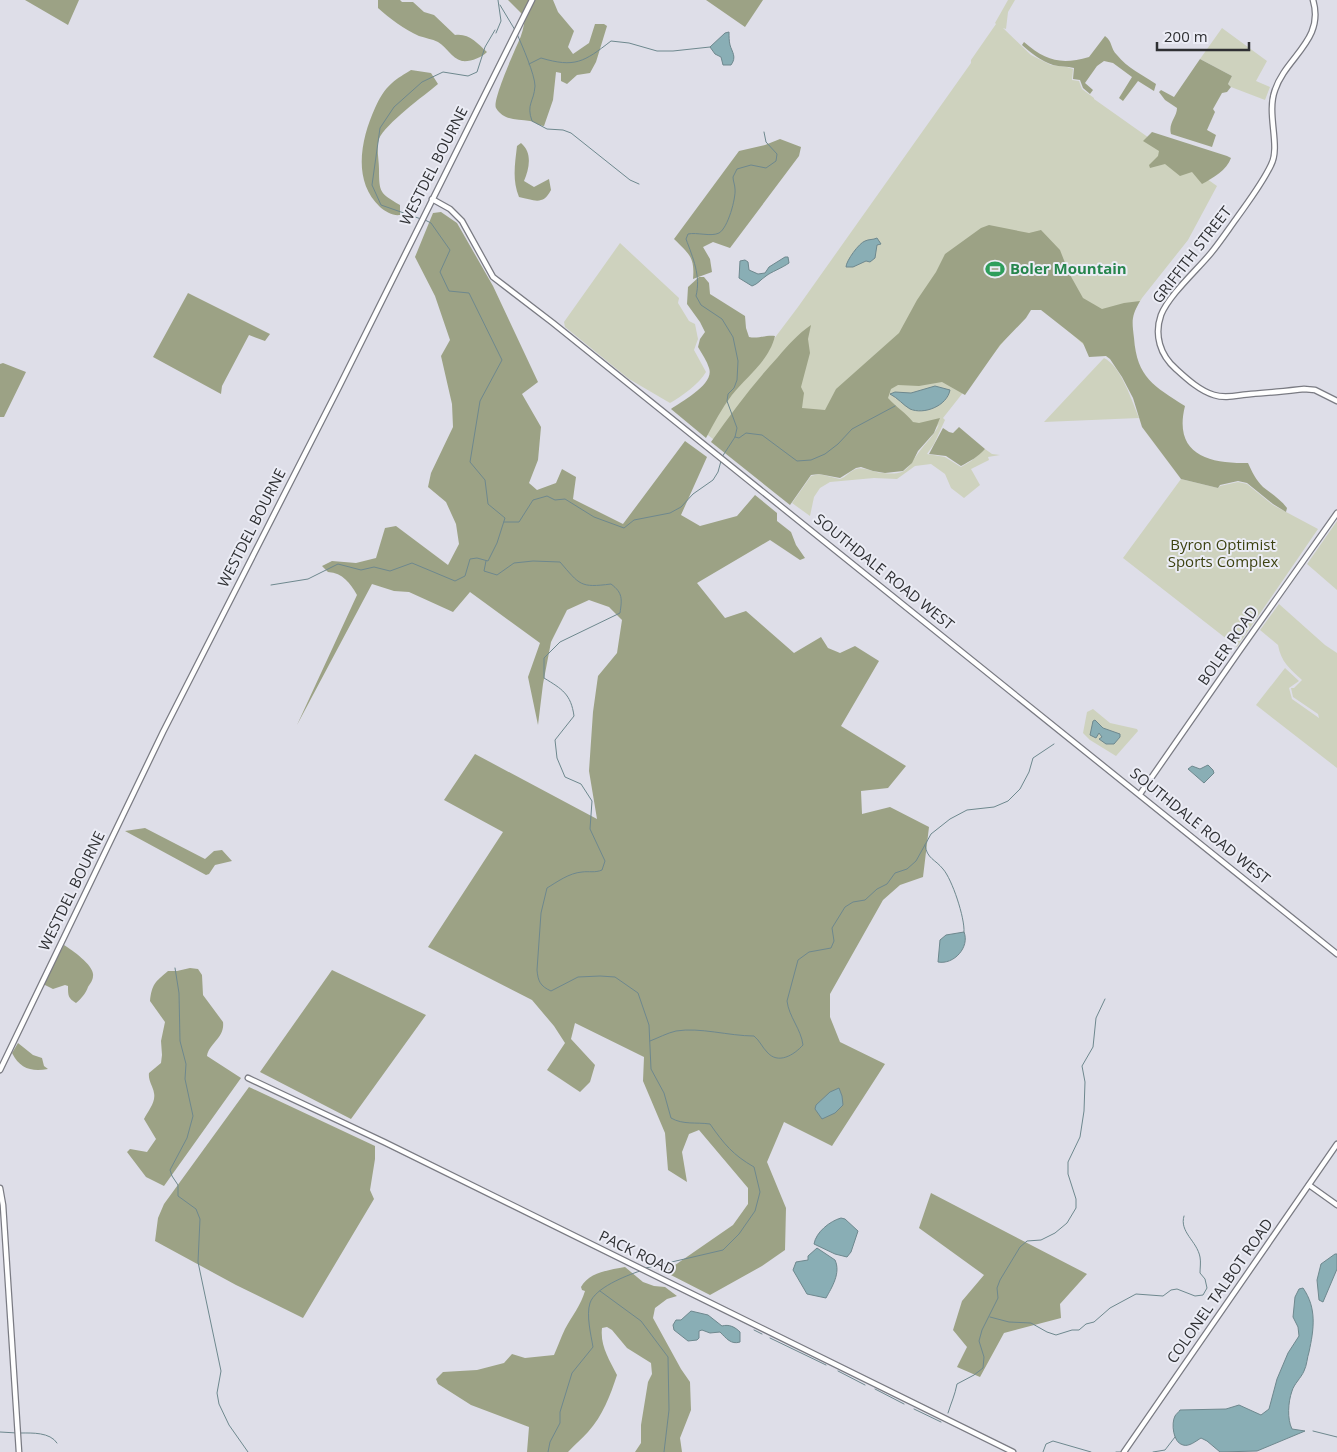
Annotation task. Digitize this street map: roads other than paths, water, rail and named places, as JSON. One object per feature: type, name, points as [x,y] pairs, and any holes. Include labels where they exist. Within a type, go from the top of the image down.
[{"type":"main road","name":"WESTDEL BOURNE","points":[[0,1070],[163,732],[532,0]]},
{"type":"main road","name":"GRIFFITH STREET","points":[[1313,0],[1316,18],[1313,31],[1274,90],[1271,113],[1275,150],[1273,162],[1264,179],[1213,251],[1167,303],[1158,327],[1158,339],[1165,357],[1172,365],[1210,394],[1228,397],[1304,389],[1315,390],[1337,401]]},
{"type":"main road","name":"SOUTHDALE ROAD WEST","points":[[432,199],[450,209],[462,220],[493,277],[561,329],[1337,954]]},
{"type":"main road","name":"BOLER ROAD","points":[[1140,794],[1337,513]]},
{"type":"main road","name":"PACK ROAD","points":[[248,1078],[384,1142],[1014,1452]]},
{"type":"main road","name":"COLONEL TALBOT ROAD","points":[[1124,1452],[1337,1144]]},
{"type":"main road","points":[[1309,1184],[1337,1205]]},
{"type":"main road","points":[[0,1188],[4,1214],[19,1452]]},
{"type":"water","points":[[729,32],[734,59],[731,65],[723,65],[721,57],[715,54],[710,47],[725,33]]},
{"type":"water","points":[[877,238],[881,244],[877,245],[875,258],[870,262],[866,261],[853,267],[846,267],[850,257],[862,242]]},
{"type":"water","points":[[788,257],[789,263],[768,274],[752,286],[739,278],[740,261],[745,260],[748,262],[749,270],[758,274],[765,273],[769,267]]},
{"type":"water","points":[[935,386],[950,390],[948,396],[940,405],[928,410],[916,411],[910,409],[890,394],[895,392],[911,393]]},
{"type":"water","points":[[1095,720],[1103,728],[1120,734],[1120,737],[1114,744],[1106,744],[1099,739],[1102,737],[1099,733],[1096,738],[1090,735],[1093,721]]},
{"type":"water","points":[[1208,765],[1214,773],[1204,783],[1188,769],[1192,766],[1200,769]]},
{"type":"water","points":[[964,932],[965,943],[959,954],[950,961],[938,962],[940,940],[946,935]]},
{"type":"water","points":[[839,1088],[843,1105],[835,1113],[822,1119],[815,1109],[816,1105],[830,1092]]},
{"type":"water","points":[[841,1218],[845,1219],[858,1231],[851,1252],[847,1257],[835,1254],[814,1244],[824,1228]]},
{"type":"water","points":[[817,1248],[835,1260],[837,1265],[835,1280],[826,1298],[807,1294],[793,1270],[796,1262],[808,1260],[808,1256]]},
{"type":"water","points":[[1337,1254],[1337,1269],[1323,1302],[1319,1300],[1317,1280],[1321,1264]]},
{"type":"water","points":[[1303,1288],[1311,1303],[1312,1335],[1306,1366],[1293,1388],[1289,1420],[1292,1429],[1305,1431],[1257,1451],[1220,1452],[1201,1438],[1188,1445],[1183,1445],[1177,1441],[1173,1423],[1175,1416],[1180,1410],[1226,1409],[1239,1405],[1261,1415],[1269,1409],[1277,1379],[1288,1353],[1299,1336],[1298,1327],[1293,1317],[1295,1297],[1299,1289]]},
{"type":"water","points":[[691,1311],[708,1315],[722,1326],[725,1325],[736,1329],[740,1332],[740,1342],[731,1342],[720,1332],[710,1333],[702,1330],[699,1331],[699,1338],[697,1340],[688,1341],[674,1330],[673,1325],[676,1320],[681,1320]]},
{"type":"waterway","points":[[496,33],[501,21],[498,0]]},
{"type":"waterway","points":[[500,5],[515,30]]},
{"type":"waterway","points":[[421,219],[381,205],[372,185],[380,128],[394,107],[422,82],[443,72],[468,76],[477,72],[485,47],[495,30]]},
{"type":"waterway","points":[[517,34],[528,60],[535,86],[530,111],[532,121],[547,129],[563,130],[571,133],[630,180],[639,184]]},
{"type":"waterway","points":[[529,64],[541,58],[562,63],[579,61],[611,41],[629,43],[657,51],[710,47]]},
{"type":"waterway","points":[[722,457],[735,437],[737,428],[727,401],[728,394],[734,388],[737,380],[738,361],[733,337],[722,319],[701,305],[696,296],[697,274],[686,239],[688,234],[712,235],[722,230],[733,206],[735,193],[733,177],[737,169],[751,165],[766,168],[776,161],[777,154],[766,142],[764,132]]},
{"type":"waterway","points":[[271,585],[308,579],[338,564],[361,570],[374,567],[390,571],[412,563],[455,581],[465,576],[470,559],[477,558],[488,561],[497,543],[505,518],[488,504],[485,480],[470,462],[480,401],[502,360],[469,293],[449,291],[440,272],[450,250],[431,223],[425,220]]},
{"type":"waterway","points":[[735,437],[739,438],[746,433],[762,435],[797,461],[811,460],[825,454],[852,429],[895,406]]},
{"type":"waterway","points":[[504,522],[519,522],[533,500],[547,496],[555,500],[565,499],[594,517],[624,528],[634,520],[670,513],[681,507],[693,494],[713,480],[718,472],[721,461]]},
{"type":"waterway","points":[[486,561],[484,571],[497,575],[514,563],[533,561],[560,562],[581,583],[587,585],[611,584],[620,593],[621,600],[620,613],[560,642],[544,658],[544,678],[565,693],[571,702],[574,716],[555,740],[557,758],[565,777],[581,784],[592,801],[590,829],[605,861],[602,870],[572,874],[547,888],[541,913],[537,970],[539,980],[544,987],[551,991],[578,977],[615,977],[638,993],[649,1025],[651,1069],[664,1093],[671,1118],[685,1122],[710,1124],[729,1148],[754,1167],[760,1192],[755,1211],[739,1234],[723,1250],[646,1268]]},
{"type":"waterway","points":[[650,1041],[676,1031],[705,1031],[754,1036],[771,1056],[781,1058],[791,1055],[803,1045],[787,1001],[798,960],[809,952],[831,948],[834,941],[832,928],[845,907],[853,902],[865,900],[877,889],[887,884],[895,873],[907,869],[916,861],[931,834],[950,819],[967,810],[994,807],[1008,801],[1020,789],[1029,772],[1033,758],[1054,744]]},
{"type":"waterway","points":[[925,845],[929,856],[947,874],[960,909],[964,932]]},
{"type":"waterway","points":[[175,968],[179,993],[180,1041],[186,1064],[185,1079],[193,1116],[187,1138],[170,1170],[178,1185],[178,1196],[196,1209],[200,1219],[198,1262],[221,1371],[217,1393],[219,1404],[229,1425],[248,1452]]},
{"type":"waterway","points":[[948,1413],[957,1384],[983,1368],[984,1357],[979,1341],[982,1330],[998,1298],[997,1288],[1000,1280],[1020,1247],[1027,1241],[1041,1240],[1055,1233],[1067,1223],[1076,1208],[1076,1199],[1068,1174],[1068,1162],[1080,1137],[1084,1111],[1085,1082],[1082,1066],[1093,1047],[1096,1018],[1105,999]]},
{"type":"waterway","points":[[990,1317],[1009,1322],[1031,1323],[1056,1335],[1079,1330],[1086,1324],[1094,1322],[1110,1308],[1136,1294],[1163,1296],[1171,1290],[1177,1289],[1195,1296],[1203,1295],[1207,1288],[1205,1279],[1200,1273],[1200,1257],[1196,1246],[1184,1227],[1184,1216]]},
{"type":"waterway","points":[[548,1452],[550,1442],[560,1423],[560,1412],[572,1373],[593,1347],[589,1319],[590,1303],[598,1292],[604,1288],[619,1279],[640,1271]]},
{"type":"waterway","points":[[600,1291],[641,1321],[668,1357],[669,1410],[664,1452]]},
{"type":"waterway","points":[[754,1330],[762,1334]]},
{"type":"waterway","points":[[770,1338],[826,1365]]},
{"type":"waterway","points":[[838,1371],[865,1385]]},
{"type":"waterway","points":[[875,1389],[904,1404]]},
{"type":"waterway","points":[[914,1409],[941,1422]]},
{"type":"waterway","points":[[1313,1431],[1337,1437]]},
{"type":"waterway","points":[[0,1432],[17,1433]]},
{"type":"waterway","points":[[21,1433],[45,1435],[54,1439],[57,1443]]},
{"type":"waterway","points":[[1153,1452],[1165,1450],[1175,1437]]},
{"type":"waterway","points":[[1043,1452],[1046,1444],[1053,1441],[1091,1452]]},
{"type":"waterway","points":[[1116,1452],[1123,1452]]},
{"type":"place","name":"Boler Mountain","points":[[995,269]]},
{"type":"park label","name":"Byron Optimist Sports Complex","points":[[1223,554]]}]
